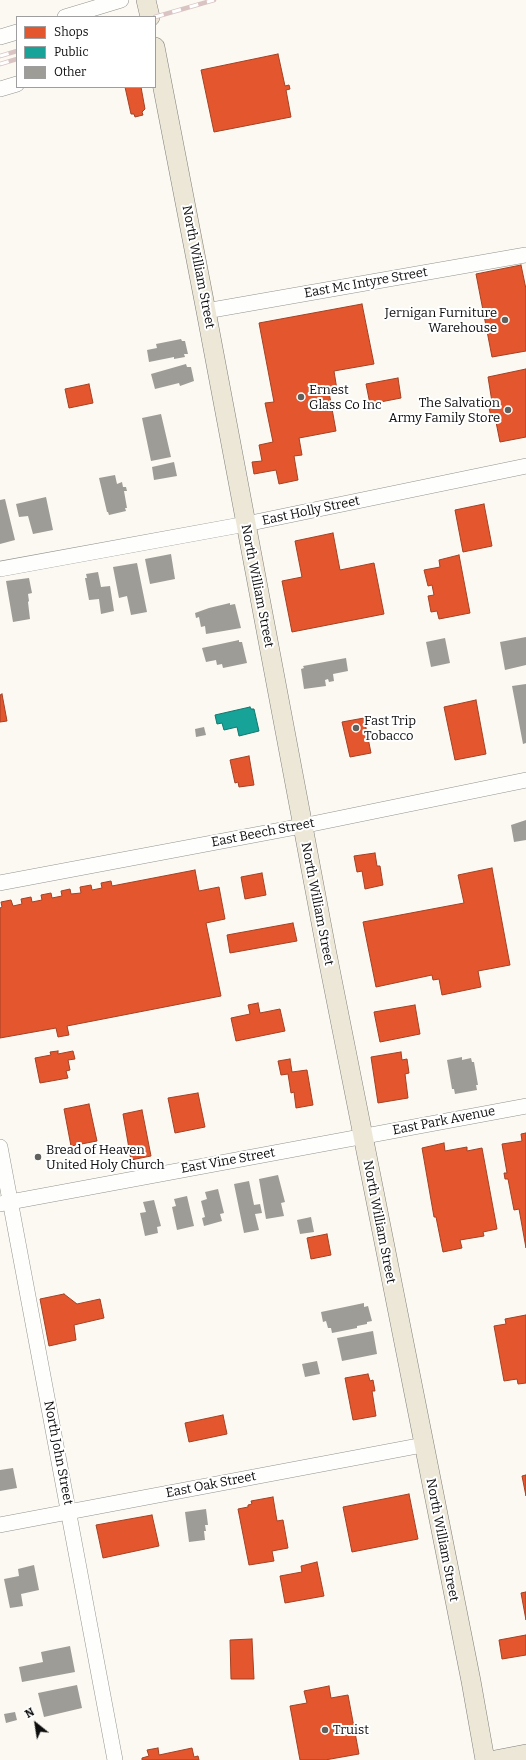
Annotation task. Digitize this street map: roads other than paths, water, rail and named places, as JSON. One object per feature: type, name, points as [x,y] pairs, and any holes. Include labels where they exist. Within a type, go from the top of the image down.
[{"type":"main road","points":[[146,0],[150,16]]},
{"type":"main road","name":"North William Street","points":[[156,52],[302,826],[362,1137],[471,1681],[485,1760]]},
{"type":"main road","points":[[494,1760],[526,1754]]},
{"type":"street","points":[[68,16],[120,0]]},
{"type":"street","points":[[0,37],[16,32]]},
{"type":"street","points":[[0,89],[16,84]]},
{"type":"street","name":"East Mc Intyre Street","points":[[206,311],[526,256]]},
{"type":"street","name":"East Holly Street","points":[[0,569],[246,524],[526,466]]},
{"type":"street","name":"East Beech Street","points":[[0,883],[302,826],[526,780]]},
{"type":"street","name":"East Park Avenue","points":[[362,1137],[526,1106]]},
{"type":"street","name":"East Vine Street","points":[[5,1203],[362,1137]]},
{"type":"street","name":"North John Street","points":[[0,1147],[5,1203],[69,1512],[116,1760]]},
{"type":"street","name":"East Oak Street","points":[[0,1525],[423,1444]]},
{"type":"railway","points":[[156,17],[214,0]]},
{"type":"railway","points":[[0,56],[16,51]]},
{"type":"railway","points":[[0,64],[16,59]]},
{"type":"place","name":"Jernigan Furniture Warehouse","points":[[505,320]]},
{"type":"place","name":"Ernest Glass Co Inc","points":[[301,397]]},
{"type":"place","name":"The Salvation Army Family Store","points":[[508,410]]},
{"type":"place","name":"Fast Trip Tobacco","points":[[356,728]]},
{"type":"place","name":"Bread of Heaven United Holy Church","points":[[38,1157]]},
{"type":"place","name":"Truist","points":[[325,1730]]}]
